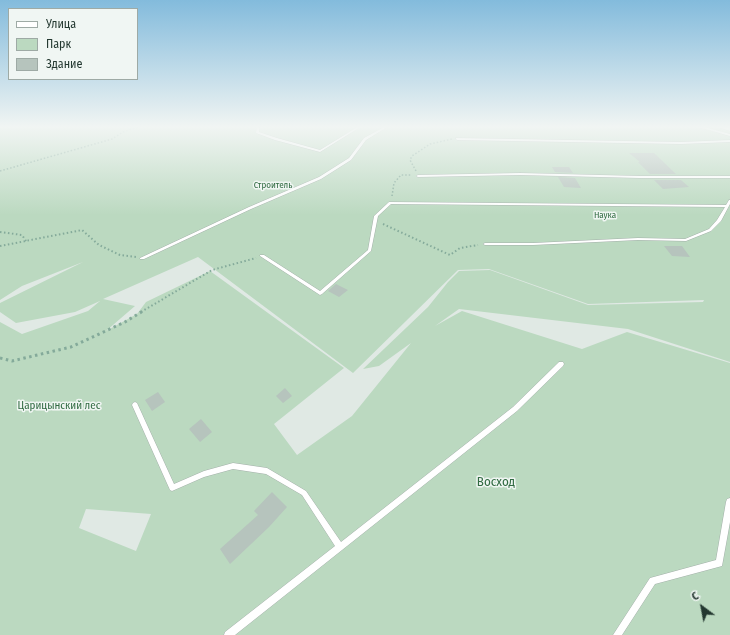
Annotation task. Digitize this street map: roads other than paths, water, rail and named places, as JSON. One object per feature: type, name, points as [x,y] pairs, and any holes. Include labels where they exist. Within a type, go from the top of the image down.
[{"type":"lane","points":[[142,258],[250,208],[320,178],[350,159],[353,156]]},
{"type":"lane","points":[[418,176],[520,174],[640,178],[730,177]]},
{"type":"lane","points":[[485,244],[534,244],[638,239],[686,240],[710,230],[719,221],[730,201]]},
{"type":"lane","points":[[262,256],[320,293],[370,250],[376,216],[390,203],[727,206]]},
{"type":"lane","points":[[228,635],[515,409],[561,364]]},
{"type":"lane","points":[[134,405],[172,488],[204,474],[233,466],[267,471],[304,493],[340,547]]},
{"type":"lane","points":[[617,635],[653,581],[719,563],[730,502]]},
{"type":"park label","name":"Строитель","points":[[273,185]]},
{"type":"park label","name":"Наука","points":[[605,215]]},
{"type":"park label","name":"Царицынский лес","points":[[59,406]]},
{"type":"park label","name":"Восход","points":[[496,482]]}]
